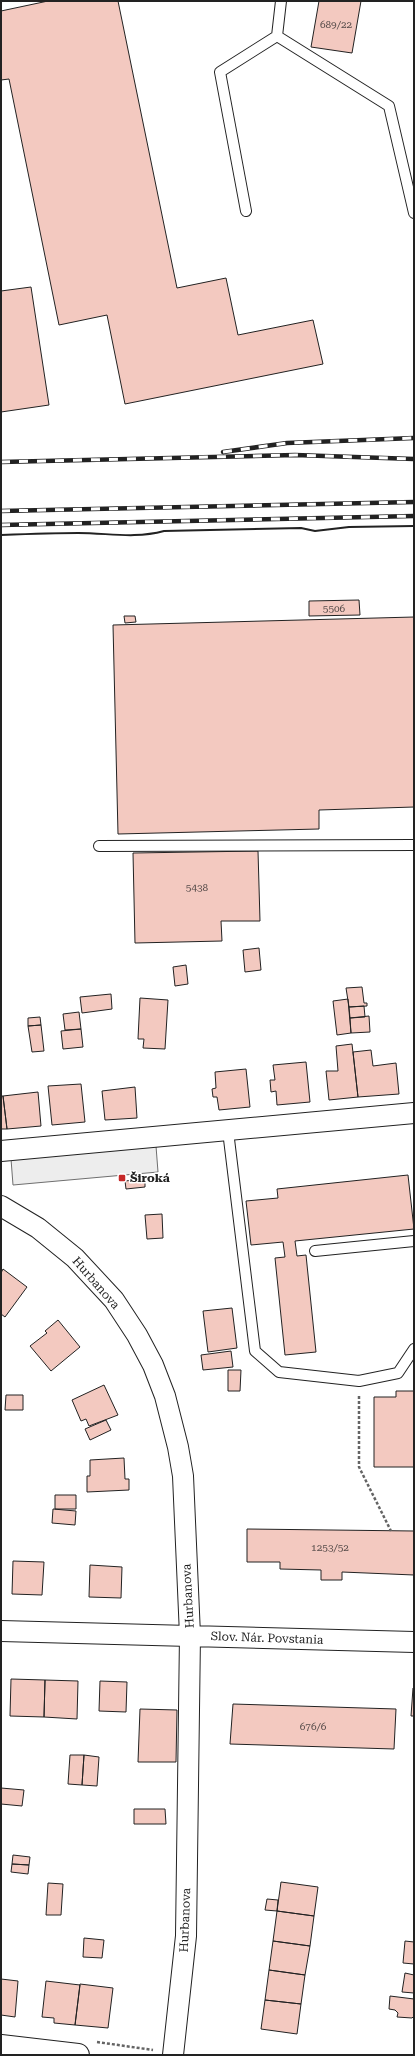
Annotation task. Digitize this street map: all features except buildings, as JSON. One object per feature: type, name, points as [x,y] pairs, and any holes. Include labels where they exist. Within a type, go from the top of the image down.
[{"type":"street","points":[[1,1151],[414,1114]]},
{"type":"street","name":"Hurbanova","points":[[1,1206],[38,1228],[75,1258],[114,1300],[137,1335],[153,1365],[173,1421],[181,1462],[190,1636],[186,1936],[173,2055]]},
{"type":"street","name":"Slov. Nár. Povstania","points":[[1,1631],[414,1642]]},
{"type":"street","points":[[1,2046],[78,2055]]},
{"type":"lane","points":[[277,36],[281,1]]},
{"type":"lane","points":[[246,211],[220,72],[277,36]]},
{"type":"lane","points":[[277,36],[389,106],[414,213]]},
{"type":"lane","points":[[99,846],[414,845]]},
{"type":"lane","points":[[228,1131],[255,1351],[279,1372],[359,1381],[398,1373],[414,1348]]},
{"type":"lane","points":[[315,1251],[414,1241]]},
{"type":"path","points":[[359,1381],[360,1467],[391,1531]]},
{"type":"shaded area","points":[[156,1146],[158,1172],[13,1185],[11,1159]]},
{"type":"railway","points":[[223,452],[287,443],[414,438]]},
{"type":"railway","points":[[1,462],[295,455],[414,459]]},
{"type":"railway","points":[[1,511],[414,502]]},
{"type":"railway","points":[[1,525],[414,516]]},
{"type":"wall","points":[[1,535],[50,533],[142,535],[164,531],[301,528],[315,531],[349,527],[414,526]]},
{"type":"place","name":"Široká","points":[[122,1178]]}]
